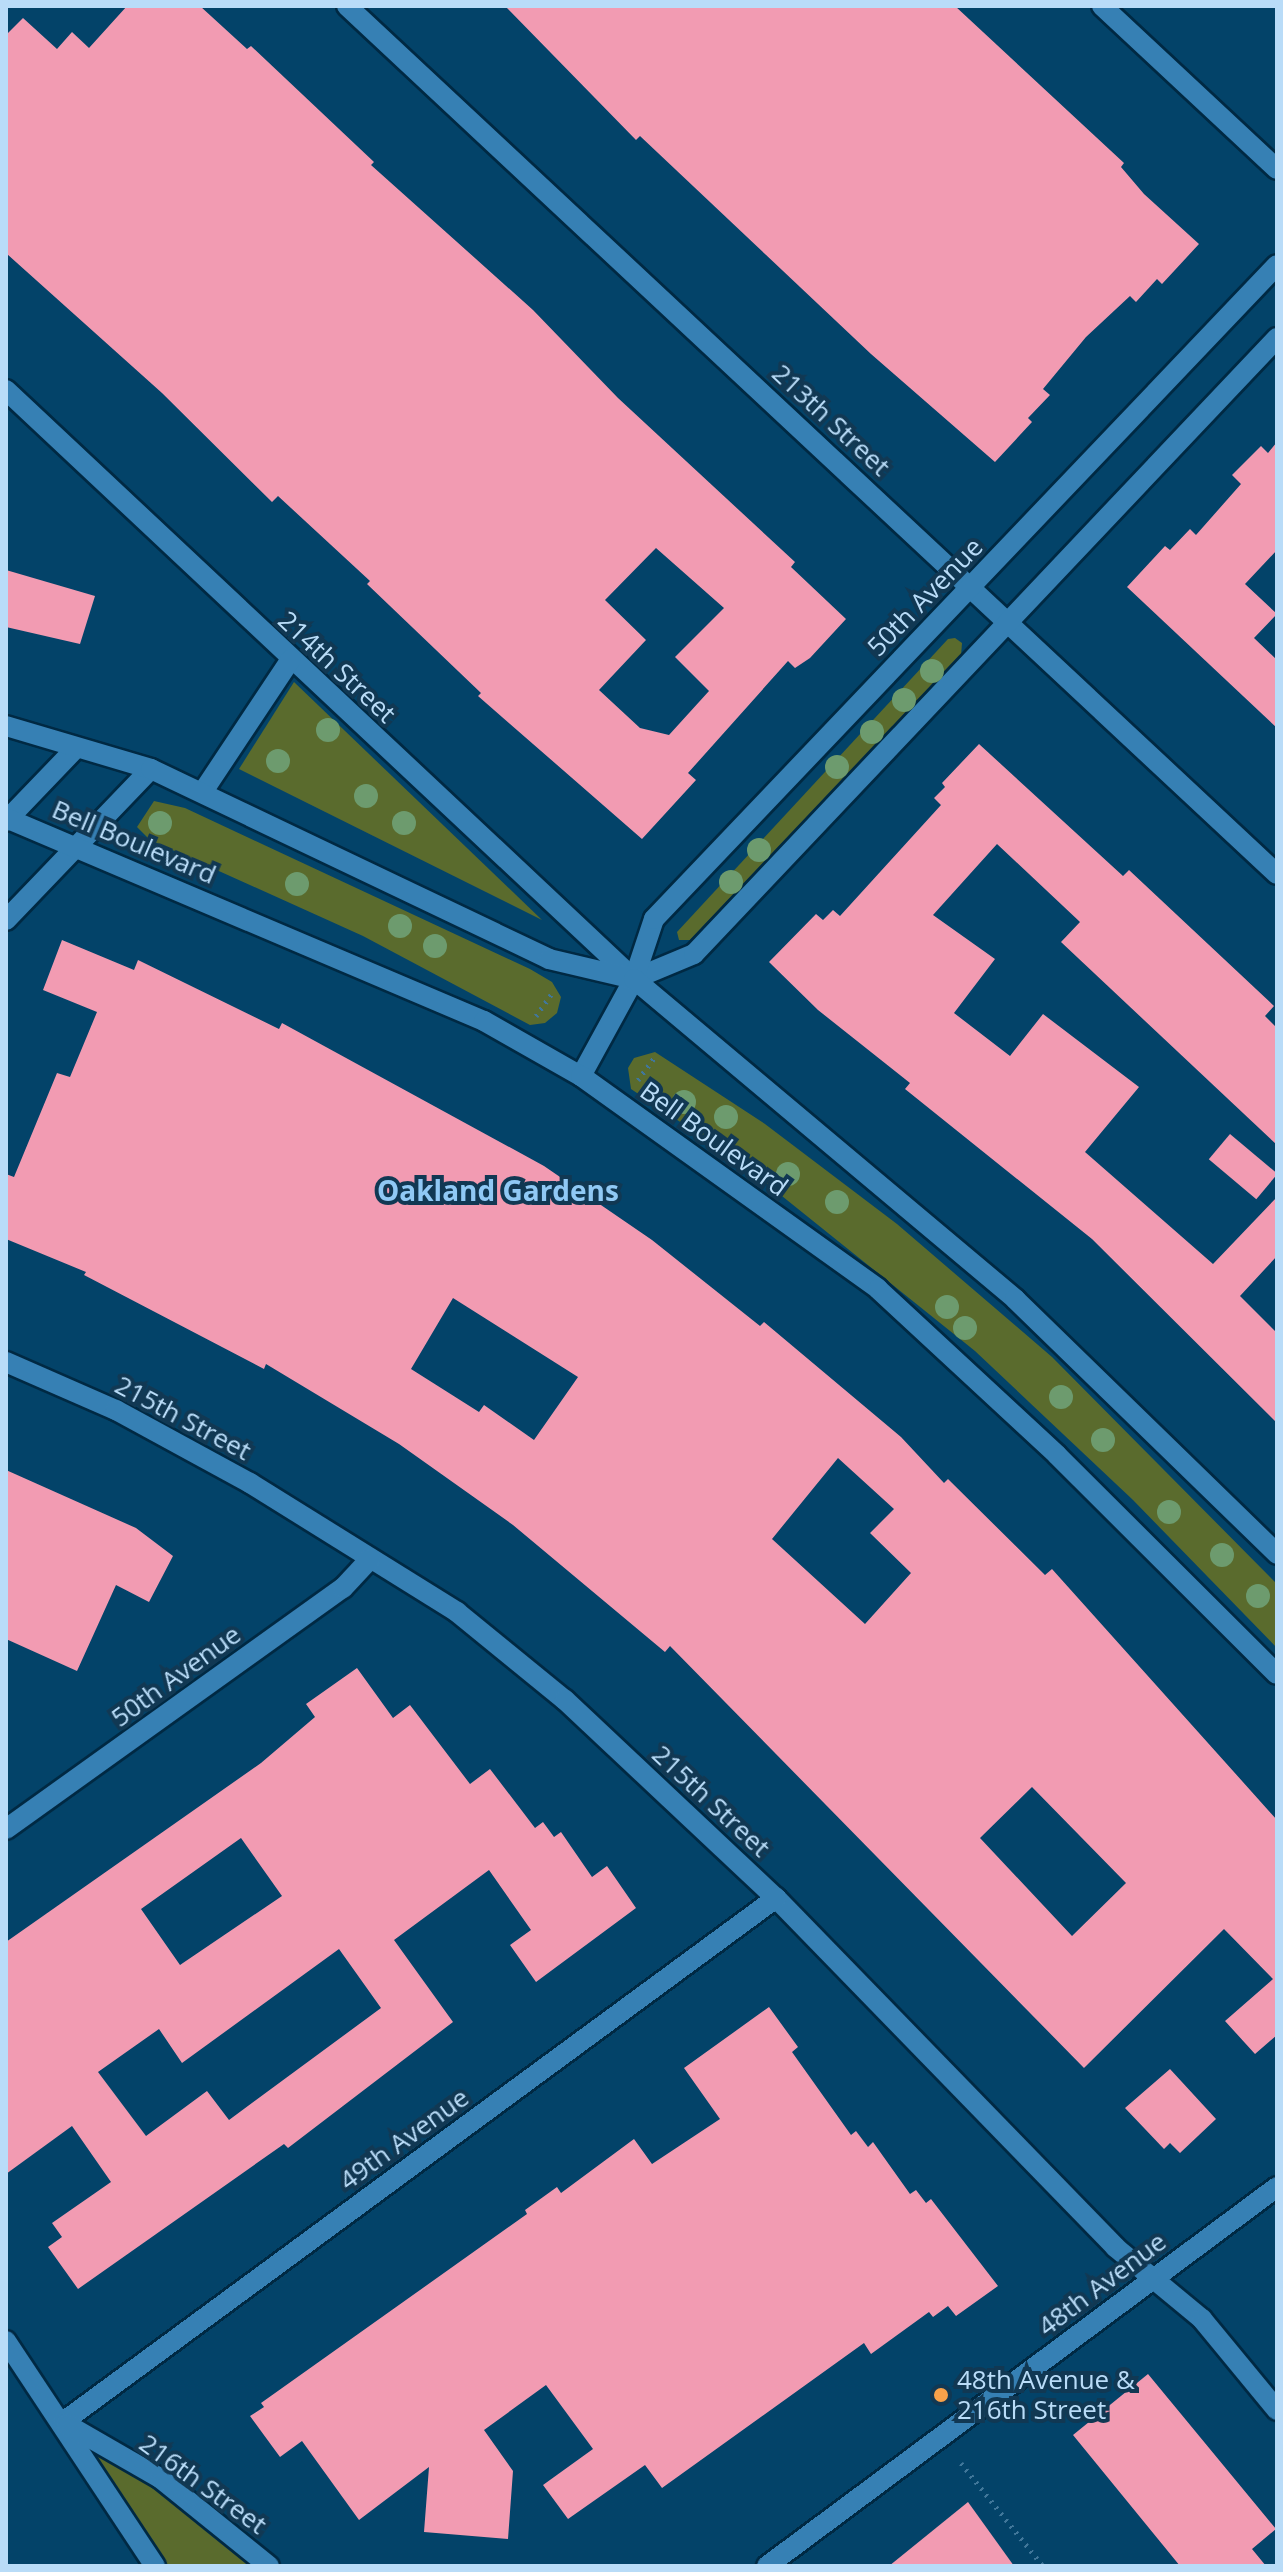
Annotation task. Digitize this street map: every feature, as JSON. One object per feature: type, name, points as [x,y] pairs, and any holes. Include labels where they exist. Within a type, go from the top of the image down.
[{"type":"street","name":"213th Street","points":[[347,6],[1277,874]]},
{"type":"street","points":[[1102,6],[1277,169]]},
{"type":"street","name":"50th Avenue","points":[[581,1076],[634,979],[654,919],[1277,265]]},
{"type":"street","points":[[634,979],[694,954],[1277,338]]},
{"type":"street","name":"214th Street","points":[[6,390],[634,979]]},
{"type":"street","points":[[204,790],[291,659]]},
{"type":"street","points":[[6,726],[151,769],[204,790],[549,959],[634,979],[1026,1308],[1277,1554]]},
{"type":"street","points":[[7,819],[76,748]]},
{"type":"street","points":[[6,920],[151,769]]},
{"type":"street","name":"Bell Boulevard","points":[[7,819],[79,844],[484,1021],[581,1076],[878,1289],[1057,1455],[1277,1674]]},
{"type":"street","name":"215th Street","points":[[6,1362],[116,1410],[224,1468],[457,1612],[565,1700],[776,1898],[1115,2247],[1202,2319],[1277,2410]]},
{"type":"street","name":"50th Avenue","points":[[6,1829],[343,1588],[370,1559]]},
{"type":"street","name":"49th Avenue","points":[[63,2422],[776,1898]]},
{"type":"street","name":"48th Avenue","points":[[767,2566],[1277,2187]]},
{"type":"street","name":"216th Street","points":[[6,2341],[63,2422],[155,2566]]},
{"type":"street","name":"216th Street","points":[[63,2422],[160,2478],[269,2566]]},
{"type":"path","points":[[530,1025],[552,993]]},
{"type":"path","points":[[634,1087],[656,1055]]},
{"type":"path","points":[[940,2437],[1043,2566]]},
{"type":"green space","points":[[955,638],[962,643],[961,656],[690,940],[679,940],[677,932],[948,639]]},
{"type":"green space","points":[[294,682],[542,920],[239,769]]},
{"type":"green space","points":[[154,801],[185,808],[530,969],[552,982],[561,997],[557,1013],[545,1023],[530,1025],[363,936],[150,840],[137,827]]},
{"type":"green space","points":[[655,1052],[765,1124],[897,1224],[1052,1357],[1277,1584],[1277,1648],[1133,1500],[975,1351],[737,1160],[631,1089],[628,1068],[634,1058]]},
{"type":"green space","points":[[63,2423],[269,2566],[154,2566]]},
{"type":"building","points":[[127,6],[200,6],[247,49],[251,46],[374,162],[371,165],[533,310],[618,398],[795,562],[791,567],[846,619],[810,658],[795,668],[788,661],[688,773],[696,780],[642,839],[478,696],[481,693],[367,584],[370,581],[278,496],[272,502],[162,393],[7,254],[6,35],[23,18],[57,49],[72,32],[89,48]],"holes":[[[656,548],[724,608],[675,657],[709,691],[669,735],[640,728],[599,690],[646,640],[605,600]]]},
{"type":"building","points":[[505,6],[955,6],[1124,163],[1121,167],[1144,194],[1199,244],[1162,284],[1157,279],[1136,302],[1130,296],[1086,337],[1043,389],[1050,395],[1028,418],[1032,422],[995,462],[871,354],[640,136],[636,140]]},
{"type":"building","points":[[1277,442],[1277,550],[1245,584],[1277,614],[1254,638],[1277,660],[1277,728],[1127,587],[1165,546],[1170,550],[1190,529],[1196,535],[1241,484],[1232,475],[1261,446],[1268,453]]},
{"type":"building","points":[[6,570],[95,596],[80,644],[6,627]]},
{"type":"building","points":[[979,744],[1123,876],[1129,870],[1274,1006],[1265,1016],[1277,1028],[1277,1145],[1061,942],[1080,922],[997,844],[933,915],[995,959],[954,1013],[1010,1056],[1043,1014],[1139,1087],[1085,1152],[1213,1264],[1277,1197],[1277,1256],[1240,1296],[1277,1333],[1277,1423],[1092,1239],[905,1089],[910,1083],[818,1010],[769,962],[816,914],[823,920],[833,910],[840,916],[941,805],[934,798],[945,787],[942,783]]},
{"type":"building","points":[[62,940],[134,970],[138,960],[279,1029],[282,1023],[544,1166],[652,1240],[760,1326],[764,1322],[901,1437],[944,1483],[948,1479],[1045,1575],[1052,1569],[1277,1820],[1277,2035],[1255,2054],[1225,2021],[1273,1979],[1224,1929],[1084,2068],[670,1646],[665,1652],[513,1525],[399,1444],[266,1364],[264,1369],[84,1275],[86,1272],[6,1239],[6,1174],[14,1177],[57,1073],[70,1077],[97,1012],[43,990]],"holes":[[[453,1298],[578,1377],[534,1440],[484,1405],[479,1412],[411,1369]],[[838,1458],[894,1509],[870,1533],[911,1573],[865,1624],[772,1539]],[[1032,1787],[1126,1883],[1072,1936],[980,1838]]]},
{"type":"building","points":[[1230,1134],[1277,1173],[1256,1199],[1209,1159]]},
{"type":"building","points":[[6,1470],[136,1528],[173,1556],[149,1602],[116,1585],[77,1671],[6,1639]]},
{"type":"building","points":[[357,1668],[393,1718],[410,1705],[470,1784],[490,1769],[535,1828],[543,1822],[554,1837],[561,1832],[592,1877],[607,1866],[636,1908],[536,1982],[510,1945],[531,1930],[489,1870],[394,1940],[453,2022],[288,2148],[284,2144],[78,2289],[48,2247],[62,2237],[52,2223],[111,2182],[72,2126],[6,2174],[6,1942],[261,1763],[315,1717],[306,1704]],"holes":[[[241,1838],[282,1896],[180,1965],[141,1909]],[[339,1949],[381,2008],[229,2120],[207,2091],[146,2136],[98,2072],[159,2029],[182,2063]]]},
{"type":"building","points":[[769,2007],[798,2047],[792,2052],[851,2135],[856,2131],[868,2147],[873,2142],[910,2194],[916,2190],[926,2203],[931,2199],[998,2286],[956,2316],[948,2306],[933,2317],[929,2312],[871,2354],[864,2343],[662,2488],[645,2465],[568,2519],[543,2485],[593,2449],[546,2385],[484,2430],[513,2471],[508,2539],[424,2532],[429,2467],[359,2520],[302,2441],[280,2457],[250,2416],[264,2407],[261,2403],[527,2214],[525,2210],[557,2187],[561,2193],[634,2139],[652,2164],[720,2119],[684,2068]]},
{"type":"building","points":[[1170,2069],[1216,2119],[1180,2153],[1170,2143],[1164,2149],[1125,2108]]},
{"type":"building","points":[[1148,2374],[1276,2529],[1252,2549],[1266,2566],[1180,2566],[1073,2435]]},
{"type":"building","points":[[968,2502],[1014,2566],[889,2566]]},
{"type":"place","name":"48th Avenue & 216th Street","points":[[941,2395]]},
{"type":"district","name":"Oakland Gardens","points":[[498,1190]]}]
